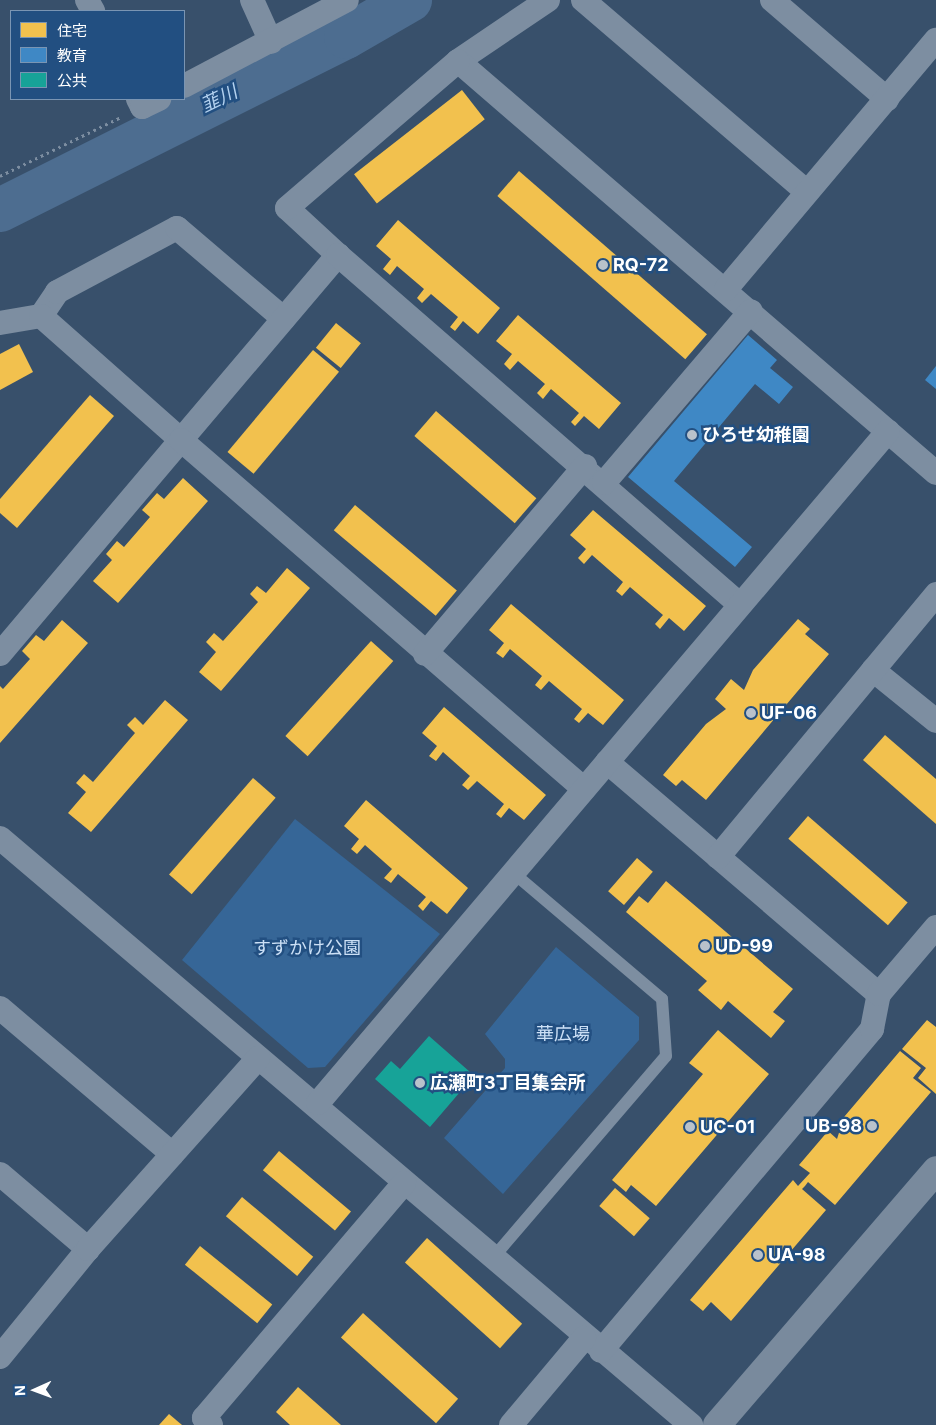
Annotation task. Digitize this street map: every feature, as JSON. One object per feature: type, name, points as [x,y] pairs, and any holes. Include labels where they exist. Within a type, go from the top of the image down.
[{"type":"street","points":[[252,0],[271,42]]},
{"type":"street","points":[[185,85],[271,42],[347,0]]},
{"type":"street","points":[[548,0],[458,61],[287,208],[338,255],[604,483],[738,603]]},
{"type":"street","points":[[583,0],[806,191]]},
{"type":"street","points":[[772,0],[887,99]]},
{"type":"street","points":[[726,289],[806,191],[936,40]]},
{"type":"street","points":[[458,61],[726,289],[936,473]]},
{"type":"street","points":[[0,323],[41,316],[57,292],[178,228],[284,319]]},
{"type":"street","points":[[0,654],[338,255]]},
{"type":"street","points":[[604,483],[751,311]]},
{"type":"street","points":[[41,316],[425,654],[584,789]]},
{"type":"street","points":[[318,1103],[607,762],[738,603],[888,432]]},
{"type":"street","points":[[425,654],[584,466]]},
{"type":"street","points":[[718,857],[936,594]]},
{"type":"street","points":[[874,670],[936,721]]},
{"type":"street","points":[[607,762],[879,994]]},
{"type":"street","points":[[0,838],[258,1058],[318,1103],[404,1183],[691,1425]]},
{"type":"street","points":[[511,1425],[593,1344],[872,1029],[879,994],[936,927]]},
{"type":"street","points":[[0,1008],[172,1154]]},
{"type":"street","points":[[3,1345],[258,1058]]},
{"type":"street","points":[[717,1425],[936,1170]]},
{"type":"street","points":[[0,1174],[88,1249]]},
{"type":"street","points":[[211,1425],[204,1418],[404,1183]]},
{"type":"lane","points":[[492,1258],[666,1056],[662,999],[512,872]]},
{"type":"path","points":[[0,176],[146,102]]},
{"type":"green space","name":"すずかけ公園","points":[[295,819],[440,934],[325,1067],[308,1068],[182,960]]},
{"type":"green space","name":"華広場","points":[[556,947],[639,1017],[639,1040],[503,1194],[444,1138],[505,1068],[505,1059],[485,1034]]},
{"type":"building: 住宅","points":[[462,90],[485,119],[377,204],[354,174]]},
{"type":"building: 住宅","name":"RQ-72","points":[[519,171],[707,334],[685,359],[497,196]]},
{"type":"building: 住宅","points":[[398,220],[500,308],[478,334],[463,321],[455,331],[450,327],[458,317],[431,294],[422,303],[417,298],[424,289],[397,266],[390,275],[383,269],[391,259],[376,246]]},
{"type":"building: 住宅","points":[[518,315],[621,403],[599,429],[584,416],[575,426],[571,422],[579,413],[551,389],[543,399],[537,393],[545,384],[518,361],[510,370],[504,364],[512,354],[496,341]]},
{"type":"building: 住宅","points":[[336,323],[361,343],[341,368],[316,348]]},
{"type":"building: 住宅","points":[[19,344],[33,372],[0,390],[0,354]]},
{"type":"building: 住宅","points":[[313,350],[339,372],[254,474],[228,452]]},
{"type":"building: 住宅","points":[[90,395],[114,416],[17,528],[0,513],[0,499]]},
{"type":"building: 住宅","points":[[436,411],[536,498],[515,523],[414,436]]},
{"type":"building: 住宅","points":[[183,478],[208,501],[118,603],[93,581],[112,560],[106,554],[117,541],[124,547],[150,517],[142,510],[157,493],[164,499]]},
{"type":"building: 住宅","points":[[355,505],[457,590],[436,616],[334,530]]},
{"type":"building: 住宅","points":[[593,510],[706,606],[684,631],[669,618],[660,629],[655,624],[663,615],[630,587],[622,596],[616,591],[623,582],[592,555],[584,564],[578,558],[586,549],[570,535]]},
{"type":"building: 住宅","points":[[287,568],[310,588],[221,691],[199,672],[216,652],[206,642],[214,633],[223,641],[258,602],[250,594],[257,586],[266,593]]},
{"type":"building: 住宅","points":[[511,604],[624,700],[603,725],[588,713],[579,723],[574,719],[582,709],[549,681],[541,690],[535,685],[542,676],[510,649],[503,658],[496,653],[504,643],[489,630]]},
{"type":"building: 住宅","name":"UF-06","points":[[798,619],[810,629],[805,634],[829,654],[706,800],[682,780],[676,786],[663,775],[706,724],[726,709],[715,699],[731,679],[744,690],[753,670]]},
{"type":"building: 住宅","points":[[62,620],[88,643],[0,743],[0,686],[3,689],[30,659],[22,651],[36,635],[44,641]]},
{"type":"building: 住宅","points":[[371,641],[393,661],[308,756],[285,736]]},
{"type":"building: 住宅","points":[[165,700],[188,720],[91,832],[68,813],[86,792],[76,783],[84,774],[93,782],[135,733],[127,725],[135,717],[143,725]]},
{"type":"building: 住宅","points":[[444,707],[546,795],[524,820],[509,808],[501,818],[496,814],[504,804],[477,781],[468,790],[462,785],[470,776],[443,752],[436,761],[429,756],[437,746],[422,733]]},
{"type":"building: 住宅","points":[[885,735],[936,779],[936,824],[863,760]]},
{"type":"building: 住宅","points":[[253,778],[276,798],[192,894],[169,875]]},
{"type":"building: 住宅","points":[[366,800],[468,888],[447,914],[431,901],[423,911],[418,906],[426,897],[398,874],[391,883],[384,878],[392,869],[365,845],[357,854],[351,849],[359,839],[344,826]]},
{"type":"building: 住宅","points":[[808,816],[908,903],[888,925],[788,839]]},
{"type":"building: 住宅","points":[[637,858],[653,872],[624,905],[608,891]]},
{"type":"building: 住宅","name":"UD-99","points":[[666,881],[793,989],[773,1012],[785,1021],[771,1038],[728,1001],[721,1010],[698,990],[707,981],[626,912],[639,896],[648,903]]},
{"type":"building: 住宅","points":[[927,1020],[936,1027],[936,1094],[918,1078],[926,1068],[902,1049]]},
{"type":"building: 住宅","name":"UC-01","points":[[718,1030],[769,1074],[656,1206],[631,1185],[626,1192],[612,1180],[703,1074],[689,1063]]},
{"type":"building: 住宅","points":[[900,1051],[921,1068],[913,1078],[931,1092],[835,1205],[808,1182],[802,1189],[826,1210],[731,1321],[711,1302],[703,1311],[690,1300],[793,1180],[798,1186],[810,1173],[799,1165],[828,1131],[837,1139],[844,1117]]},
{"type":"building: 住宅","points":[[279,1151],[351,1211],[335,1231],[263,1170]]},
{"type":"building: 住宅","points":[[615,1188],[650,1218],[634,1236],[599,1206]]},
{"type":"building: 住宅","points":[[242,1197],[313,1257],[297,1276],[226,1216]]},
{"type":"building: 住宅","points":[[427,1238],[522,1324],[500,1348],[405,1263]]},
{"type":"building: 住宅","points":[[200,1246],[272,1305],[257,1323],[185,1265]]},
{"type":"building: 住宅","points":[[363,1313],[458,1399],[436,1423],[341,1338]]},
{"type":"building: 住宅","points":[[298,1387],[341,1425],[290,1425],[276,1412]]},
{"type":"building: 住宅","points":[[169,1414],[182,1425],[159,1425]]},
{"type":"building: 教育","points":[[748,335],[777,360],[770,368],[793,387],[779,404],[755,384],[674,481],[752,547],[735,567],[628,477]]},
{"type":"building: 教育","points":[[936,366],[936,389],[925,380]]},
{"type":"building: 公共","name":"広瀬町3丁目集会所","points":[[429,1036],[470,1072],[457,1087],[460,1092],[430,1127],[375,1079],[391,1061],[400,1069]]},
{"type":"waterway","name":"韮川","points":[[0,210],[346,37],[410,0]]},
{"type":"place","name":"RQ-72","points":[[603,265]]},
{"type":"place","name":"ひろせ幼稚園","points":[[692,435]]},
{"type":"place","name":"UF-06","points":[[751,713]]},
{"type":"place","name":"UD-99","points":[[705,946]]},
{"type":"place","name":"広瀬町3丁目集会所","points":[[420,1083]]},
{"type":"place","name":"UB-98","points":[[872,1126]]},
{"type":"place","name":"UC-01","points":[[690,1127]]},
{"type":"place","name":"UA-98","points":[[758,1255]]}]
